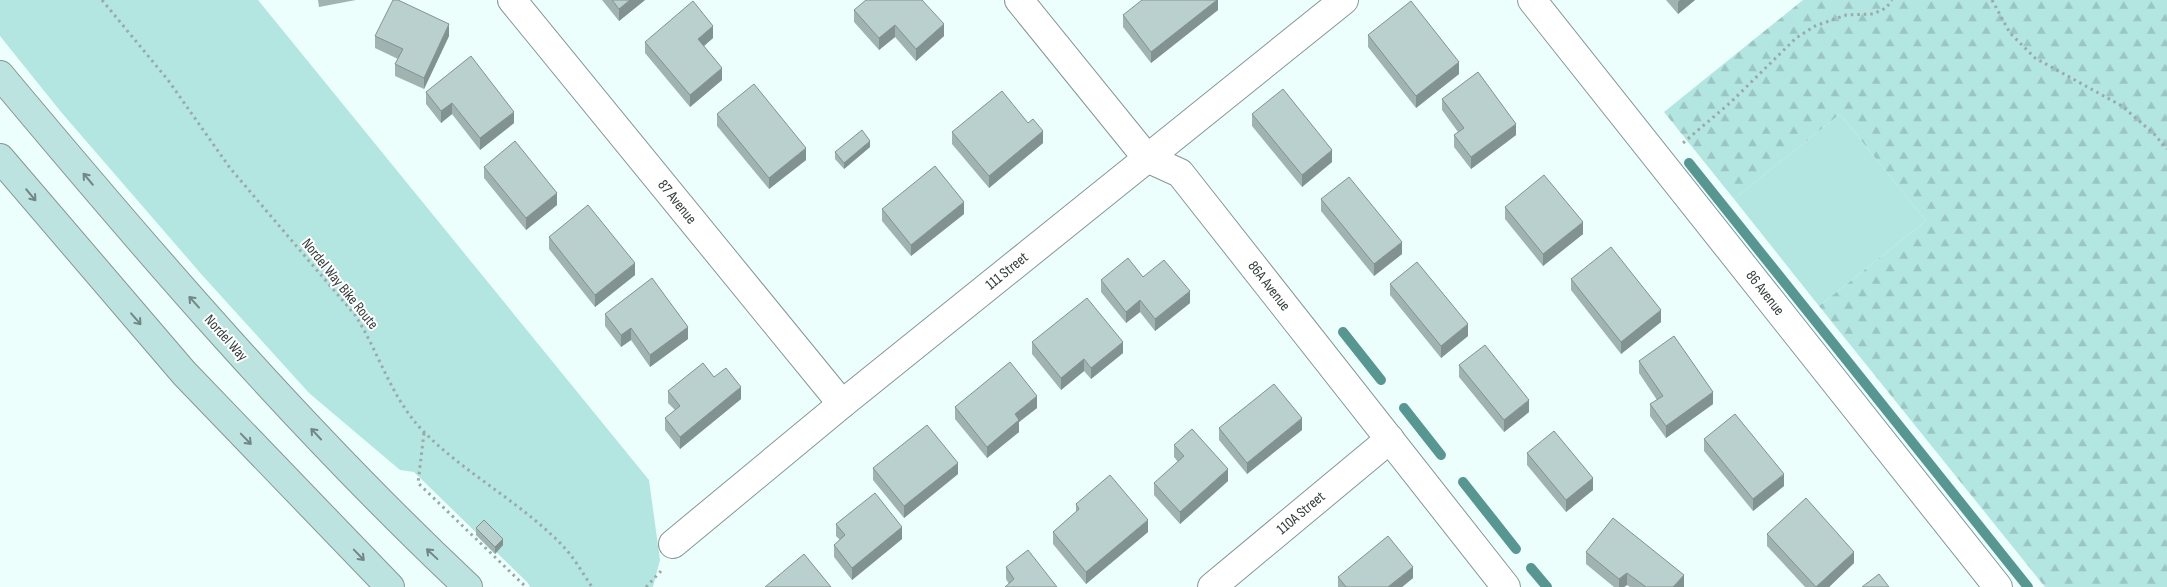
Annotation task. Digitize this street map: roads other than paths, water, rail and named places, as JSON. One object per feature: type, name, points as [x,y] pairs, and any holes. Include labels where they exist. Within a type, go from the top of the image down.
[{"type":"main road","name":"Nordel Way","points":[[0,74],[154,257],[227,339],[406,528],[468,587]]},
{"type":"main road","points":[[0,158],[184,373],[390,587]]},
{"type":"street","name":"87 Avenue","points":[[512,0],[842,404]]},
{"type":"street","name":"86A Avenue","points":[[1020,0],[1147,158],[1180,173],[1506,587]]},
{"type":"street","name":"111 Street","points":[[673,544],[842,404],[1344,0]]},
{"type":"street","name":"86 Avenue","points":[[1532,0],[1998,587]]},
{"type":"street","name":"110A Street","points":[[1212,587],[1390,440]]},
{"type":"waterway","points":[[1689,163],[2028,587]]},
{"type":"waterway","points":[[1343,332],[1381,380]]},
{"type":"waterway","points":[[1404,408],[1441,455]]},
{"type":"waterway","points":[[1463,482],[1516,549]]},
{"type":"waterway","points":[[1531,568],[1547,587]]}]
